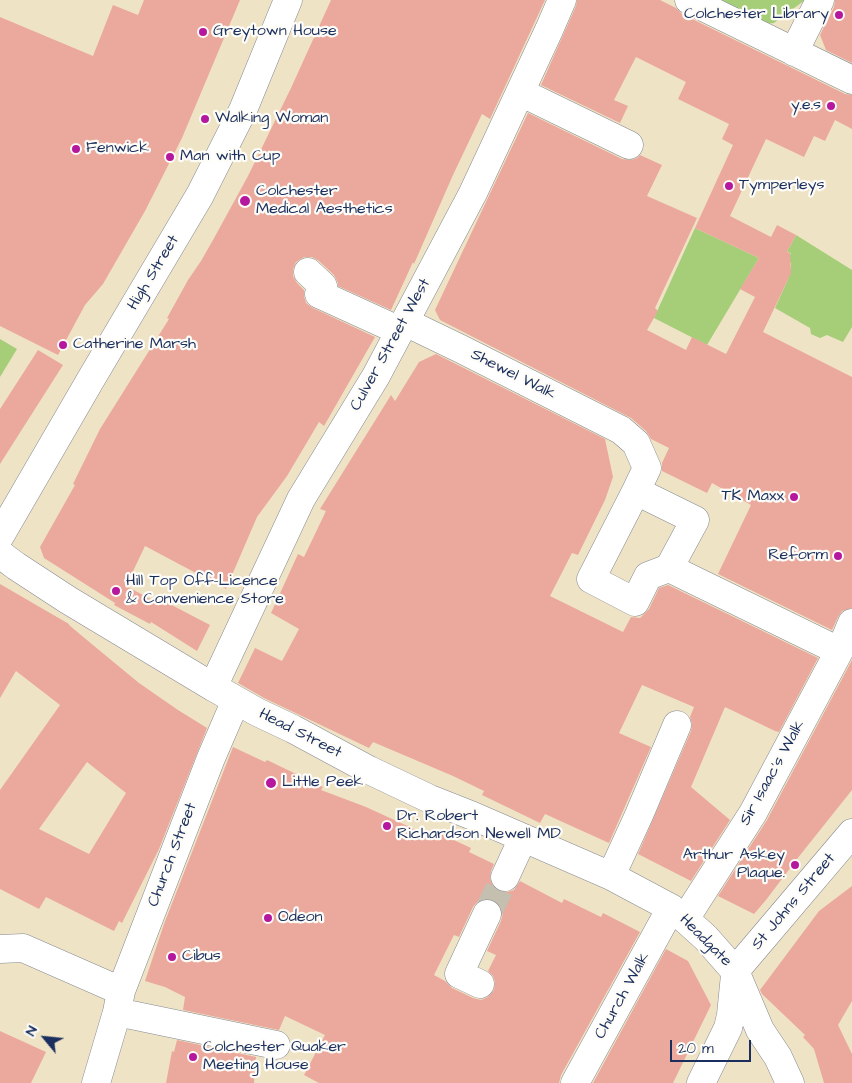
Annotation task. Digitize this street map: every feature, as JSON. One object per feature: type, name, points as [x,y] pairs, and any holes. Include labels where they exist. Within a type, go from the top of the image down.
[{"type":"street","name":"High Street","points":[[0,536],[200,195],[243,110],[288,0]]},
{"type":"street","name":"Culver Street West","points":[[224,694],[301,499],[376,376],[473,193],[562,0]]},
{"type":"street","points":[[689,0],[852,80]]},
{"type":"street","points":[[794,52],[820,0]]},
{"type":"street","points":[[520,92],[629,145]]},
{"type":"street","name":"Shewel Walk","points":[[308,272],[324,286],[319,294],[462,348],[621,430],[636,443],[647,468],[636,490]]},
{"type":"street","points":[[636,490],[695,520],[669,568],[648,576],[635,602],[591,579],[636,490]]},
{"type":"street","name":"Head Street","points":[[0,554],[68,600],[257,712],[421,795],[611,876],[678,914]]},
{"type":"street","points":[[669,568],[711,589],[846,640]]},
{"type":"street","name":"Sir Isaac's Walk","points":[[678,914],[753,813],[846,640]]},
{"type":"street","name":"Church Street","points":[[93,1082],[119,1002],[211,758],[224,694]]},
{"type":"street","points":[[611,876],[677,725]]},
{"type":"street","name":"St Johns Street","points":[[736,971],[852,833]]},
{"type":"street","points":[[505,877],[523,838]]},
{"type":"street","points":[[480,984],[460,974],[487,914]]},
{"type":"street","name":"Headgate","points":[[678,914],[706,938],[736,971],[760,1030],[778,1057],[790,1083]]},
{"type":"street","name":"Church Walk","points":[[575,1083],[610,1020],[678,914]]},
{"type":"street","points":[[0,949],[23,948],[119,1002],[276,1045]]},
{"type":"street","points":[[701,1083],[728,1028],[736,971]]},
{"type":"green space","points":[[716,0],[805,0],[774,23],[765,24]]},
{"type":"green space","points":[[695,228],[759,258],[707,345],[654,318]]},
{"type":"green space","points":[[796,235],[852,270],[852,327],[843,342],[827,335],[820,338],[811,334],[810,328],[775,308],[789,277],[786,272],[791,268],[791,263],[787,260],[791,253],[787,252]]},
{"type":"green space","points":[[0,339],[17,349],[0,377]]},
{"type":"building","name":"Fenwick","points":[[144,0],[240,0],[182,138],[145,211],[103,284],[85,305],[58,355],[0,326],[0,17],[93,56],[113,5],[138,15]]},
{"type":"building","points":[[331,0],[545,0],[490,119],[482,114],[391,310],[338,286],[334,275],[312,257],[304,257],[296,262],[293,276],[304,290],[306,303],[375,337],[324,426],[319,422],[287,476],[257,517],[226,589],[145,546],[126,586],[162,605],[164,601],[210,625],[197,651],[151,622],[150,624],[114,605],[115,603],[44,558],[40,547],[75,485],[73,484],[100,429],[169,319],[167,318],[248,176]]},
{"type":"building","points":[[577,0],[660,0],[676,8],[682,14],[845,94],[852,95],[852,129],[835,120],[825,141],[814,136],[804,157],[766,139],[730,216],[771,237],[777,225],[796,235],[787,252],[790,253],[791,273],[763,332],[852,377],[852,608],[842,611],[832,630],[718,574],[751,505],[712,483],[707,493],[662,471],[662,463],[669,448],[651,439],[646,431],[631,418],[440,320],[435,310],[528,113],[622,159],[631,160],[640,155],[662,165],[647,196],[697,218],[655,308],[658,311],[647,330],[686,350],[692,337],[726,354],[755,297],[740,289],[759,258],[695,228],[733,145],[722,139],[729,124],[678,99],[686,82],[636,57],[614,100],[628,106],[620,123],[541,85]]},
{"type":"building","name":"Colchester Library","points":[[835,0],[852,0],[852,63],[826,50],[820,35],[834,7]]},
{"type":"building","points":[[38,350],[63,365],[0,464],[0,409]]},
{"type":"building","points":[[436,354],[605,439],[613,477],[605,500],[578,555],[572,553],[550,596],[623,632],[631,617],[640,618],[649,609],[659,588],[668,585],[818,658],[779,732],[725,707],[691,787],[730,820],[691,881],[638,854],[691,731],[690,717],[694,707],[642,685],[619,733],[651,747],[609,843],[545,814],[540,823],[482,795],[484,791],[453,776],[373,742],[369,748],[264,698],[238,683],[255,648],[282,661],[299,629],[271,613],[298,554],[304,557],[326,511],[320,509],[391,395],[395,401],[419,362]]},
{"type":"building","points":[[0,584],[69,624],[139,683],[207,728],[159,849],[122,923],[119,921],[114,931],[46,897],[39,909],[0,889],[0,790],[60,705],[16,671],[0,698]],"holes":[[[87,762],[126,793],[89,854],[39,829]]]},
{"type":"building","points":[[852,660],[852,790],[754,914],[718,896],[767,820]]},
{"type":"building","points":[[233,747],[265,762],[267,760],[323,787],[321,790],[366,807],[438,840],[441,834],[471,848],[469,852],[494,864],[490,879],[493,886],[499,891],[507,892],[514,890],[520,881],[562,903],[564,899],[601,917],[603,913],[640,932],[561,1075],[559,1083],[319,1083],[304,1075],[325,1035],[285,1016],[279,1030],[183,1010],[185,997],[165,987],[145,981],[164,924]],"holes":[[[486,898],[494,900],[503,913],[487,951],[496,955],[488,971],[493,976],[495,982],[494,990],[488,997],[481,1000],[452,988],[445,981],[434,975],[454,935],[459,937],[473,907],[478,901]]]},
{"type":"building","points":[[852,886],[852,1001],[838,1025],[852,1054],[852,1083],[824,1083],[814,1049],[803,1037],[805,1035],[760,990],[819,911]]},
{"type":"building","points":[[666,949],[688,961],[711,1005],[673,1083],[593,1083]]},
{"type":"building","points":[[0,1031],[46,1052],[31,1083],[0,1083]]},
{"type":"building","name":"Colchester Quaker Meeting House","points":[[177,1040],[256,1057],[254,1083],[166,1083],[172,1051],[174,1052]]},
{"type":"tunnel","points":[[487,914],[505,877]]},
{"type":"place","name":"Colchester Library","points":[[839,15]]},
{"type":"place","name":"Greytown House","points":[[203,32]]},
{"type":"place","name":"y.e.s","points":[[831,106]]},
{"type":"place","name":"Walking Woman","points":[[205,119]]},
{"type":"place","name":"Fenwick","points":[[76,149]]},
{"type":"place","name":"Man with Cup","points":[[170,157]]},
{"type":"place","name":"Tymperleys","points":[[729,186]]},
{"type":"place","name":"Colchester Medical Aesthetics","points":[[245,201]]},
{"type":"place","name":"Catherine Marsh","points":[[63,345]]},
{"type":"place","name":"TK Maxx","points":[[794,497]]},
{"type":"place","name":"Reform","points":[[838,556]]},
{"type":"place","name":"Hill Top Off-Licence & Convenience Store","points":[[116,591]]},
{"type":"place","name":"Little Peek","points":[[271,783]]},
{"type":"place","name":"Dr. Robert Richardson Newell MD","points":[[387,826]]},
{"type":"place","name":"Arthur Askey Plaque.","points":[[795,865]]},
{"type":"place","name":"Odeon","points":[[268,918]]},
{"type":"place","name":"Cibus","points":[[172,957]]},
{"type":"place","name":"Colchester Quaker Meeting House","points":[[193,1057]]}]
